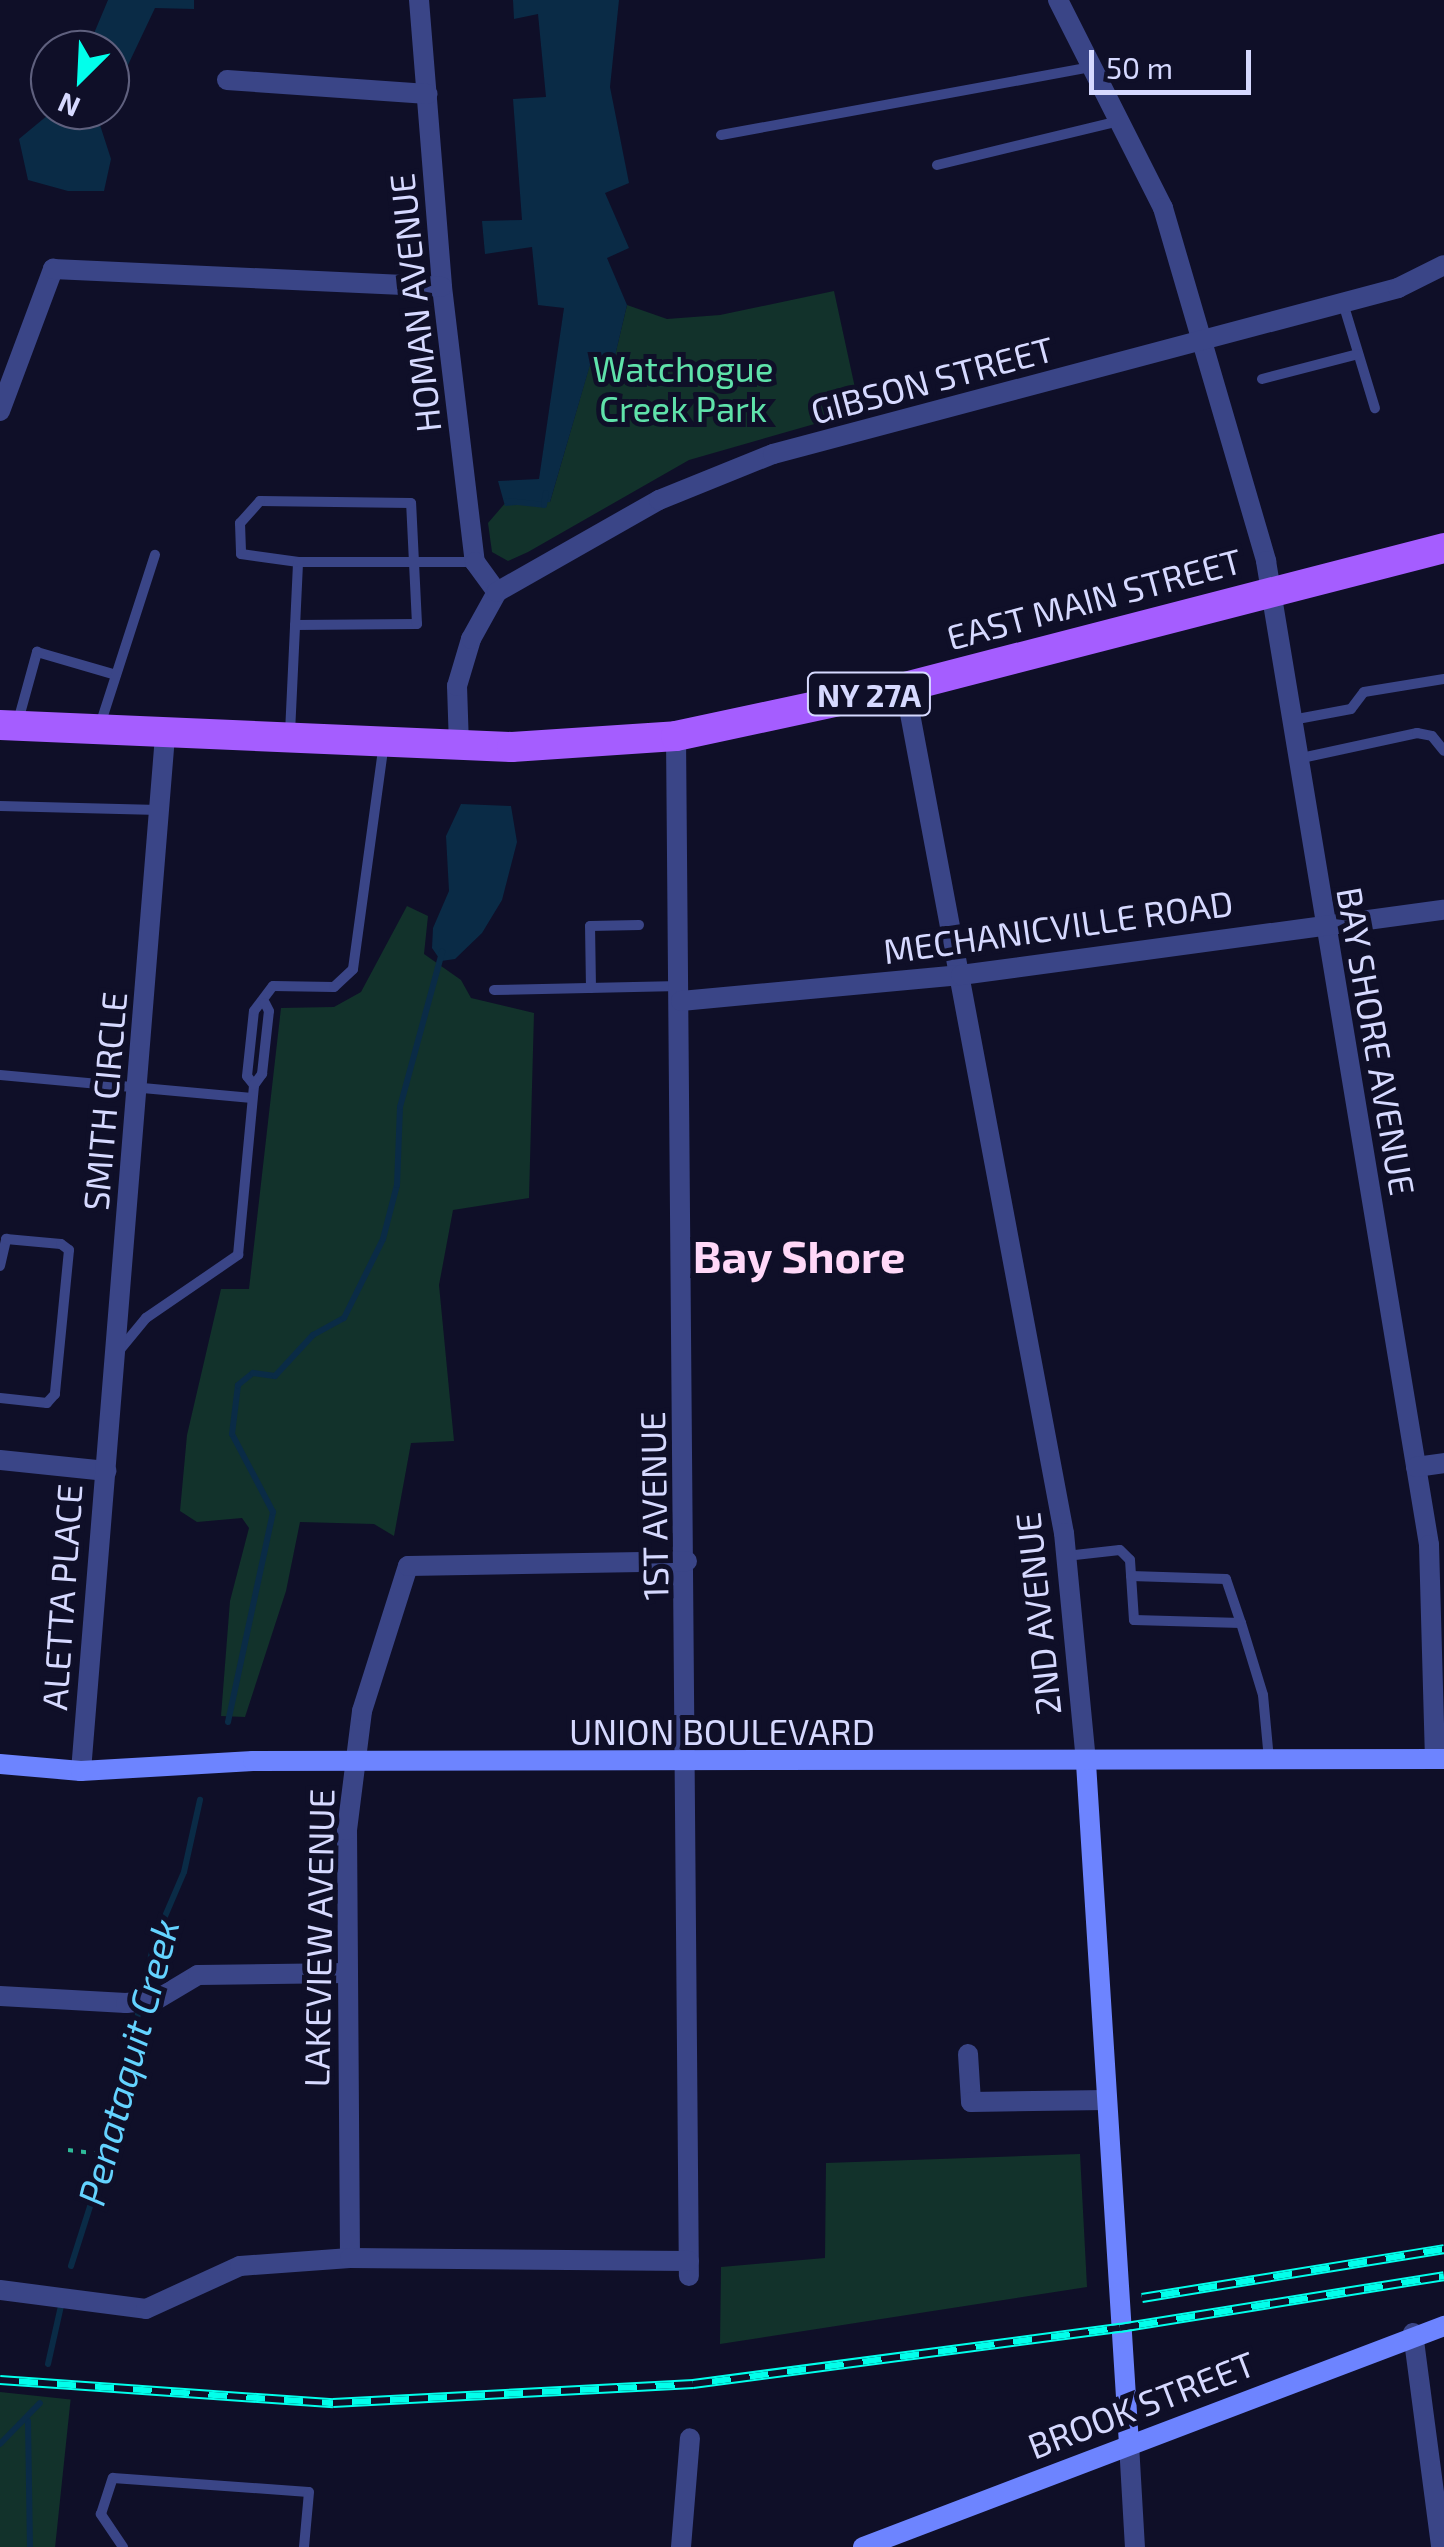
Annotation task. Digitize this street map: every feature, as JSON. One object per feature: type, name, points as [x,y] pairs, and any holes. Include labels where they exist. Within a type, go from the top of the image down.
[{"type":"main road","name":"EAST MAIN STREET","points":[[165,736],[459,746],[676,736],[906,687],[1444,548]]},
{"type":"main road","name":"NY 27A","points":[[8,726],[165,736]]},
{"type":"main road","name":"UNION BOULEVARD","points":[[0,1764],[81,1771],[191,1762],[1086,1764],[1440,1759]]},
{"type":"main road","name":"2ND AVENUE","points":[[1086,1764],[1129,2444]]},
{"type":"main road","name":"BROOK STREET","points":[[863,2547],[1413,2333],[1444,2326]]},
{"type":"street","name":"HOMAN AVENUE","points":[[419,0],[442,287],[475,562],[497,592]]},
{"type":"street","name":"BAY SHORE AVENUE","points":[[1058,0],[1162,208],[1204,342],[1271,590],[1430,1546],[1440,1759]]},
{"type":"street","points":[[228,80],[428,94]]},
{"type":"street","name":"GIBSON STREET","points":[[497,592],[644,508],[773,454],[1398,288],[1444,266]]},
{"type":"street","points":[[0,411],[53,269],[442,287]]},
{"type":"street","points":[[459,746],[457,686],[471,639],[497,592]]},
{"type":"street","name":"2ND AVENUE","points":[[906,687],[962,974],[1066,1556],[1086,1764]]},
{"type":"street","name":"SMITH CIRCLE","points":[[106,1471],[165,736]]},
{"type":"street","name":"1ST AVENUE","points":[[350,2258],[689,2269],[687,1561],[676,736]]},
{"type":"street","name":"MECHANICVILLE ROAD","points":[[681,994],[962,974],[1444,910]]},
{"type":"street","name":"ALETTA PLACE","points":[[0,1460],[106,1471],[81,1771]]},
{"type":"street","points":[[1416,1467],[1444,1462]]},
{"type":"street","name":"LAKEVIEW AVENUE","points":[[350,2258],[348,1974],[353,1763],[362,1711],[408,1566],[687,1561]]},
{"type":"street","points":[[0,1996],[126,2003],[156,2000],[198,1974],[348,1974]]},
{"type":"street","points":[[968,2054],[970,2102],[1106,2100]]},
{"type":"street","points":[[0,2290],[146,2309],[240,2266],[350,2258]]},
{"type":"street","points":[[1413,2333],[1436,2444],[1441,2547]]},
{"type":"street","points":[[681,2547],[690,2438]]},
{"type":"street","name":"2ND AVENUE","points":[[1129,2444],[1136,2547]]},
{"type":"lane","points":[[722,134],[1092,67]]},
{"type":"lane","points":[[937,165],[1120,121]]},
{"type":"lane","points":[[1343,303],[1375,408]]},
{"type":"lane","points":[[1262,379],[1358,354]]},
{"type":"lane","points":[[295,625],[416,624],[416,562],[411,503],[399,498],[260,501],[240,524],[241,554],[298,562],[416,562],[475,562]]},
{"type":"lane","points":[[98,734],[155,555]]},
{"type":"lane","points":[[290,739],[298,562]]},
{"type":"lane","points":[[8,726],[37,652],[116,675]]},
{"type":"lane","points":[[1290,721],[1351,709],[1364,692],[1444,679]]},
{"type":"lane","points":[[1297,759],[1417,733],[1432,736],[1444,751]]},
{"type":"lane","points":[[116,1354],[146,1318],[238,1255],[254,1085],[247,1076],[254,1011],[273,986],[320,989],[349,978],[384,743]]},
{"type":"lane","points":[[0,806],[160,810]]},
{"type":"lane","points":[[591,988],[590,926],[639,924]]},
{"type":"lane","points":[[494,990],[591,988],[681,994]]},
{"type":"lane","points":[[0,1075],[138,1084],[252,1098]]},
{"type":"lane","points":[[0,1266],[6,1239],[61,1244],[69,1250],[55,1394],[46,1402],[0,1398]]},
{"type":"lane","points":[[1066,1556],[1120,1550],[1130,1560],[1134,1620],[1240,1624]]},
{"type":"lane","points":[[1132,1576],[1226,1579],[1263,1696],[1269,1761]]},
{"type":"lane","points":[[124,2547],[101,2514],[114,2478],[310,2492],[304,2547]]},
{"type":"path","points":[[68,2150],[117,2156]]},
{"type":"green space","name":"Watchogue Creek Park","points":[[834,291],[860,411],[689,460],[528,552],[508,561],[492,552],[488,523],[507,501],[550,502],[590,364],[611,372],[627,305],[667,319],[720,315]]},
{"type":"green space","points":[[407,906],[428,916],[424,954],[461,980],[471,998],[534,1013],[529,1198],[453,1210],[439,1285],[454,1441],[411,1443],[394,1536],[374,1524],[300,1522],[286,1591],[245,1717],[221,1716],[230,1601],[249,1528],[242,1518],[197,1522],[180,1511],[187,1435],[221,1289],[249,1289],[281,1008],[334,1007],[361,992]]},
{"type":"green space","points":[[1080,2154],[1087,2287],[720,2344],[721,2267],[825,2258],[826,2163]]},
{"type":"green space","points":[[0,2392],[71,2399],[55,2547],[0,2547]]},
{"type":"water","points":[[108,0],[194,0],[194,9],[155,8],[130,61],[130,30],[95,30]]},
{"type":"water","points":[[513,0],[619,0],[610,87],[629,183],[605,193],[629,248],[607,258],[627,305],[611,373],[590,365],[550,502],[505,506],[498,481],[539,479],[564,308],[538,305],[532,247],[485,254],[482,221],[522,220],[513,99],[546,97],[538,14],[514,19]]},
{"type":"water","points":[[30,130],[102,130],[111,159],[104,191],[68,191],[28,180],[19,139]]},
{"type":"water","points":[[461,804],[511,806],[517,842],[502,900],[482,933],[455,959],[441,961],[432,948],[433,928],[449,891],[446,836]]},
{"type":"waterway","points":[[507,501],[544,505],[546,493]]},
{"type":"waterway","name":"Penataquit Creek","points":[[228,1722],[273,1512],[232,1434],[238,1385],[253,1373],[275,1376],[313,1335],[344,1318],[383,1239],[397,1185],[400,1107],[442,952]]},
{"type":"waterway","name":"Penataquit Creek","points":[[71,2266],[107,2153],[154,1942],[184,1872],[200,1800]]},
{"type":"waterway","name":"Penataquit Creek","points":[[48,2364],[61,2306]]},
{"type":"waterway","name":"Penataquit Creek","points":[[0,2444],[40,2403]]},
{"type":"waterway","points":[[28,2421],[30,2547]]},
{"type":"railway","points":[[1142,2298],[1444,2249]]},
{"type":"railway","points":[[0,2380],[333,2403],[693,2384],[1120,2328],[1444,2276]]},
{"type":"district","name":"Bay Shore","points":[[799,1256]]}]
